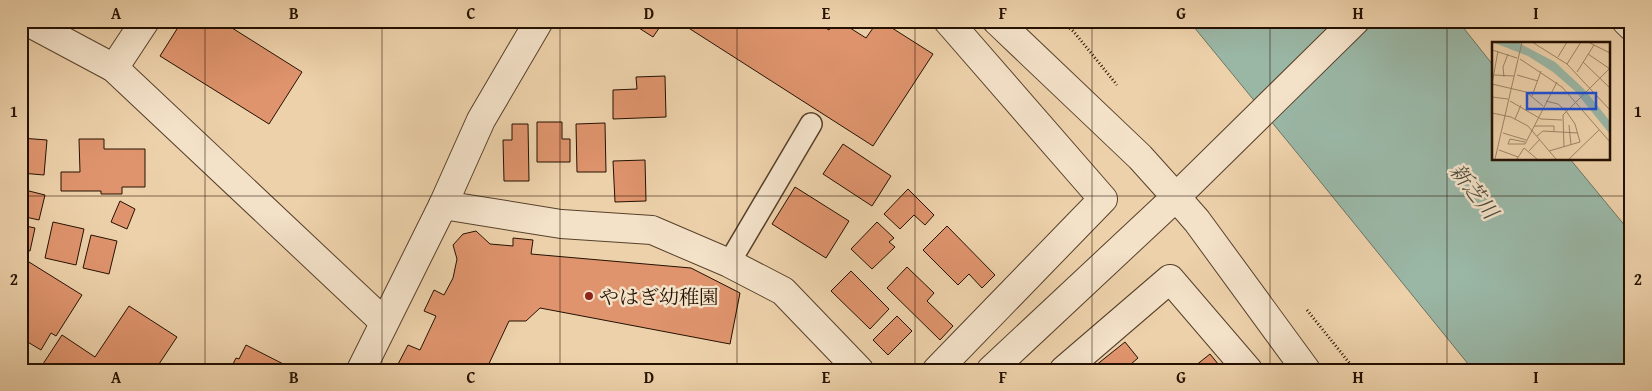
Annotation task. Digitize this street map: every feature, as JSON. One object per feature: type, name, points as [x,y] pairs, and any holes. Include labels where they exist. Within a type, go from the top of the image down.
[{"type":"street","points":[[26,21],[114,68],[384,322]]},
{"type":"street","points":[[114,68],[145,21]]},
{"type":"street","points":[[361,370],[443,205],[481,120],[539,21]]},
{"type":"street","points":[[937,370],[1103,199],[948,21]]},
{"type":"street","points":[[997,21],[1140,157],[1176,197],[1197,221],[1306,370]]},
{"type":"street","points":[[992,370],[1176,197],[1355,21]]},
{"type":"street","points":[[1626,21],[1631,26]]},
{"type":"street","points":[[443,205],[560,224],[652,230],[729,262],[783,291],[858,370]]},
{"type":"street","points":[[1064,370],[1170,279],[1248,370]]},
{"type":"lane","points":[[729,262],[811,124]]},
{"type":"water","name":"新芝川","points":[[1189,21],[1458,21],[1492,64],[1492,160],[1571,160],[1631,233],[1631,370],[1473,370]]},
{"type":"building","points":[[182,21],[221,21],[302,72],[269,124],[160,56]]},
{"type":"building","points":[[628,21],[664,21],[653,37]]},
{"type":"building","points":[[690,21],[815,21],[829,30],[835,21],[839,21],[866,38],[878,21],[881,21],[933,54],[873,146],[687,27]]},
{"type":"building","points":[[665,76],[666,117],[613,119],[613,90],[637,89],[636,77]]},
{"type":"building","points":[[537,122],[562,122],[562,139],[570,139],[570,162],[537,162]]},
{"type":"building","points":[[605,123],[606,172],[577,172],[576,124]]},
{"type":"building","points":[[512,124],[528,124],[529,181],[504,181],[503,140],[512,140]]},
{"type":"building","points":[[21,138],[47,140],[44,175],[21,173]]},
{"type":"building","points":[[79,139],[104,139],[104,149],[145,149],[145,187],[122,187],[122,194],[101,194],[101,191],[61,191],[61,172],[80,172]]},
{"type":"building","points":[[843,144],[891,176],[872,206],[823,174]]},
{"type":"building","points":[[645,160],[646,201],[615,202],[613,161]]},
{"type":"building","points":[[795,187],[849,221],[826,258],[772,224]]},
{"type":"building","points":[[21,189],[45,195],[39,220],[21,216]]},
{"type":"building","points":[[908,189],[934,215],[925,225],[914,215],[900,229],[884,214]]},
{"type":"building","points":[[120,201],[135,209],[127,229],[111,222]]},
{"type":"building","points":[[53,222],[84,229],[76,265],[45,258]]},
{"type":"building","points":[[877,222],[894,238],[889,242],[895,247],[872,269],[851,249]]},
{"type":"building","points":[[21,225],[35,228],[30,251],[21,249]]},
{"type":"building","points":[[947,226],[995,275],[982,288],[969,274],[958,285],[923,250]]},
{"type":"building","points":[[476,231],[490,244],[513,246],[513,238],[533,240],[531,254],[691,268],[740,293],[730,344],[540,308],[526,321],[509,321],[486,370],[401,370],[396,368],[408,345],[420,350],[436,316],[424,311],[434,290],[444,295],[453,278],[457,259],[453,245],[463,234]]},
{"type":"building","points":[[91,235],[117,241],[109,274],[83,268]]},
{"type":"building","points":[[29,262],[82,295],[56,336],[51,333],[41,350],[21,338],[21,275]]},
{"type":"building","points":[[907,267],[934,293],[927,301],[953,326],[940,340],[887,288]]},
{"type":"building","points":[[851,271],[889,309],[870,329],[831,291]]},
{"type":"building","points":[[129,306],[177,337],[155,370],[39,370],[62,335],[95,357]]},
{"type":"building","points":[[897,316],[912,331],[888,355],[873,340]]},
{"type":"building","points":[[1125,342],[1138,358],[1124,370],[1090,370]]},
{"type":"building","points":[[246,345],[295,370],[230,370],[236,358],[239,359]]},
{"type":"building","points":[[1210,354],[1223,370],[1190,370]]},
{"type":"place","name":"やはぎ幼稚園","points":[[589,296]]}]
